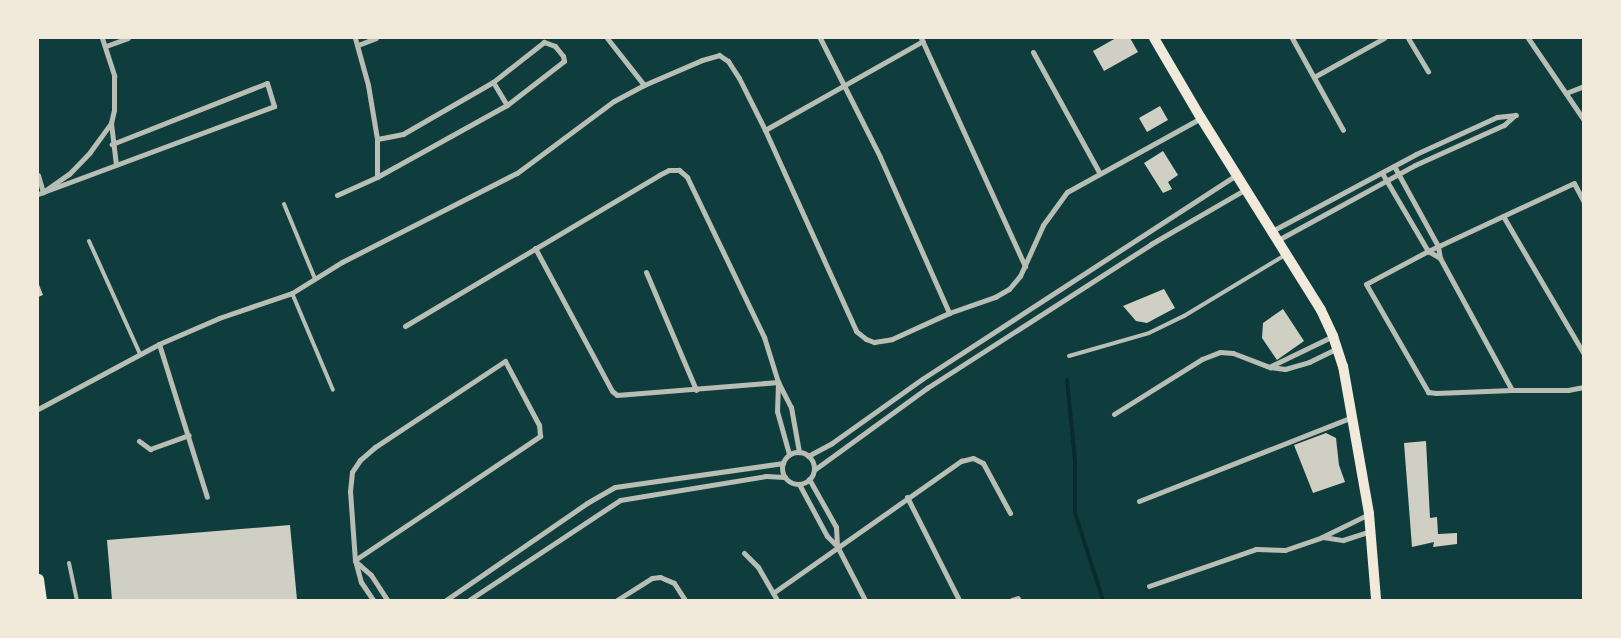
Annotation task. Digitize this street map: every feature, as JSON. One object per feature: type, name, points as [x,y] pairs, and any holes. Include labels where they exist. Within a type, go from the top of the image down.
[{"type":"main road","points":[[1154,38],[1200,118],[1322,310],[1338,348],[1353,417],[1369,514],[1376,600]]},
{"type":"main road","points":[[38,579],[41,600]]},
{"type":"street","points":[[102,38],[114,76],[114,110],[111,123],[116,165]]},
{"type":"street","points":[[106,46],[128,38]]},
{"type":"street","points":[[355,38],[368,85],[377,139],[377,177]]},
{"type":"street","points":[[358,45],[376,38]]},
{"type":"street","points":[[607,38],[644,85]]},
{"type":"street","points":[[820,38],[880,156],[948,314]]},
{"type":"street","points":[[1292,38],[1343,130]]},
{"type":"street","points":[[1314,77],[1384,38]]},
{"type":"street","points":[[1408,38],[1428,71]]},
{"type":"street","points":[[1528,38],[1584,120]]},
{"type":"street","points":[[765,130],[922,39],[1025,267]]},
{"type":"street","points":[[337,195],[377,177],[507,105],[564,61],[563,56],[555,46],[544,42],[493,82],[403,134],[377,139]]},
{"type":"street","points":[[1033,52],[1099,172]]},
{"type":"street","points":[[38,409],[159,344],[220,318],[292,293],[342,262],[517,173],[614,101],[644,85],[702,60],[719,55],[728,61],[739,78],[765,130],[856,331],[866,339],[874,342],[892,338],[1002,293],[1016,282],[1025,267],[1043,225],[1067,192],[1099,172],[1200,118]]},
{"type":"street","points":[[493,82],[507,105]]},
{"type":"street","points":[[40,193],[274,106],[267,83],[112,144]]},
{"type":"street","points":[[1566,93],[1584,86]]},
{"type":"street","points":[[1272,231],[1394,166],[1497,117],[1516,115],[1504,125],[1415,165],[1278,240]]},
{"type":"street","points":[[40,193],[69,174],[111,123]]},
{"type":"street","points":[[1394,166],[1438,246],[1440,258],[1512,390]]},
{"type":"street","points":[[405,326],[659,174],[669,170],[679,170],[687,177],[764,337],[778,382],[791,408],[799,452]]},
{"type":"street","points":[[1382,173],[1428,251],[1440,258]]},
{"type":"street","points":[[38,175],[40,193]]},
{"type":"street","points":[[808,456],[832,443],[922,379],[1237,175]]},
{"type":"street","points":[[1584,202],[1574,183],[1438,246],[1366,284],[1428,392],[1568,390],[1584,387]]},
{"type":"street","points":[[469,600],[620,500],[652,493],[766,476],[786,478],[799,484],[809,479],[814,470],[927,388],[1151,244],[1246,190]]},
{"type":"street","points":[[1503,216],[1584,354]]},
{"type":"street","points":[[1146,235],[1151,244]]},
{"type":"street","points":[[535,248],[608,384],[617,396],[778,382]]},
{"type":"street","points":[[646,272],[696,390]]},
{"type":"street","points":[[1037,305],[1042,314]]},
{"type":"street","points":[[1270,367],[1333,336]]},
{"type":"street","points":[[159,344],[207,497]]},
{"type":"street","points":[[1114,414],[1202,359],[1220,352],[1233,353],[1270,367],[1285,369],[1309,362],[1338,348]]},
{"type":"street","points":[[355,560],[540,436],[539,425],[506,361],[375,447],[360,460],[352,472],[350,492],[355,560],[361,582],[373,600]]},
{"type":"street","points":[[922,379],[927,388]]},
{"type":"street","points":[[778,382],[777,411],[789,454]]},
{"type":"street","points":[[1139,501],[1353,417]]},
{"type":"street","points":[[139,442],[150,449],[189,435]]},
{"type":"street","points":[[786,478],[782,468],[789,454],[799,452],[808,456],[814,470]]},
{"type":"street","points":[[772,593],[960,461],[973,458],[983,463],[1010,513]]},
{"type":"street","points":[[446,600],[606,491],[615,487],[650,480],[783,463]]},
{"type":"street","points":[[809,479],[836,527],[837,546]]},
{"type":"street","points":[[650,480],[652,493]]},
{"type":"street","points":[[799,484],[826,536],[837,546],[865,600]]},
{"type":"street","points":[[907,497],[959,600]]},
{"type":"street","points":[[1150,586],[1256,549],[1285,550],[1322,537],[1369,514]]},
{"type":"street","points":[[1322,537],[1343,540],[1370,531]]},
{"type":"street","points":[[517,552],[524,562]]},
{"type":"street","points":[[744,553],[758,566],[776,600]]},
{"type":"street","points":[[355,560],[371,575],[388,600]]},
{"type":"street","points":[[618,600],[652,578],[660,576],[674,583],[685,600]]},
{"type":"lane","points":[[284,204],[315,279]]},
{"type":"lane","points":[[89,241],[140,354]]},
{"type":"lane","points":[[1069,356],[1149,334],[1184,316],[1286,254]]},
{"type":"lane","points":[[292,293],[333,390]]},
{"type":"lane","points":[[69,563],[77,600]]},
{"type":"building","points":[[1116,38],[1130,38],[1138,52],[1104,71],[1093,51]]},
{"type":"building","points":[[1160,106],[1168,120],[1147,132],[1139,118]]},
{"type":"building","points":[[1163,151],[1178,175],[1168,182],[1172,189],[1163,193],[1144,163]]},
{"type":"building","points":[[38,282],[43,295],[38,297]]},
{"type":"building","points":[[1164,289],[1175,308],[1147,323],[1136,321],[1123,306]]},
{"type":"building","points":[[1283,309],[1304,341],[1277,360],[1262,338],[1263,323]]},
{"type":"building","points":[[1326,433],[1336,438],[1339,465],[1345,482],[1313,493],[1294,445]]},
{"type":"building","points":[[1426,441],[1430,518],[1437,517],[1438,534],[1457,533],[1457,544],[1433,547],[1434,542],[1412,547],[1404,443]]},
{"type":"building","points":[[290,525],[297,600],[112,600],[107,540]]},
{"type":"waterway","points":[[1067,380],[1075,461],[1075,513],[1103,600]]}]
